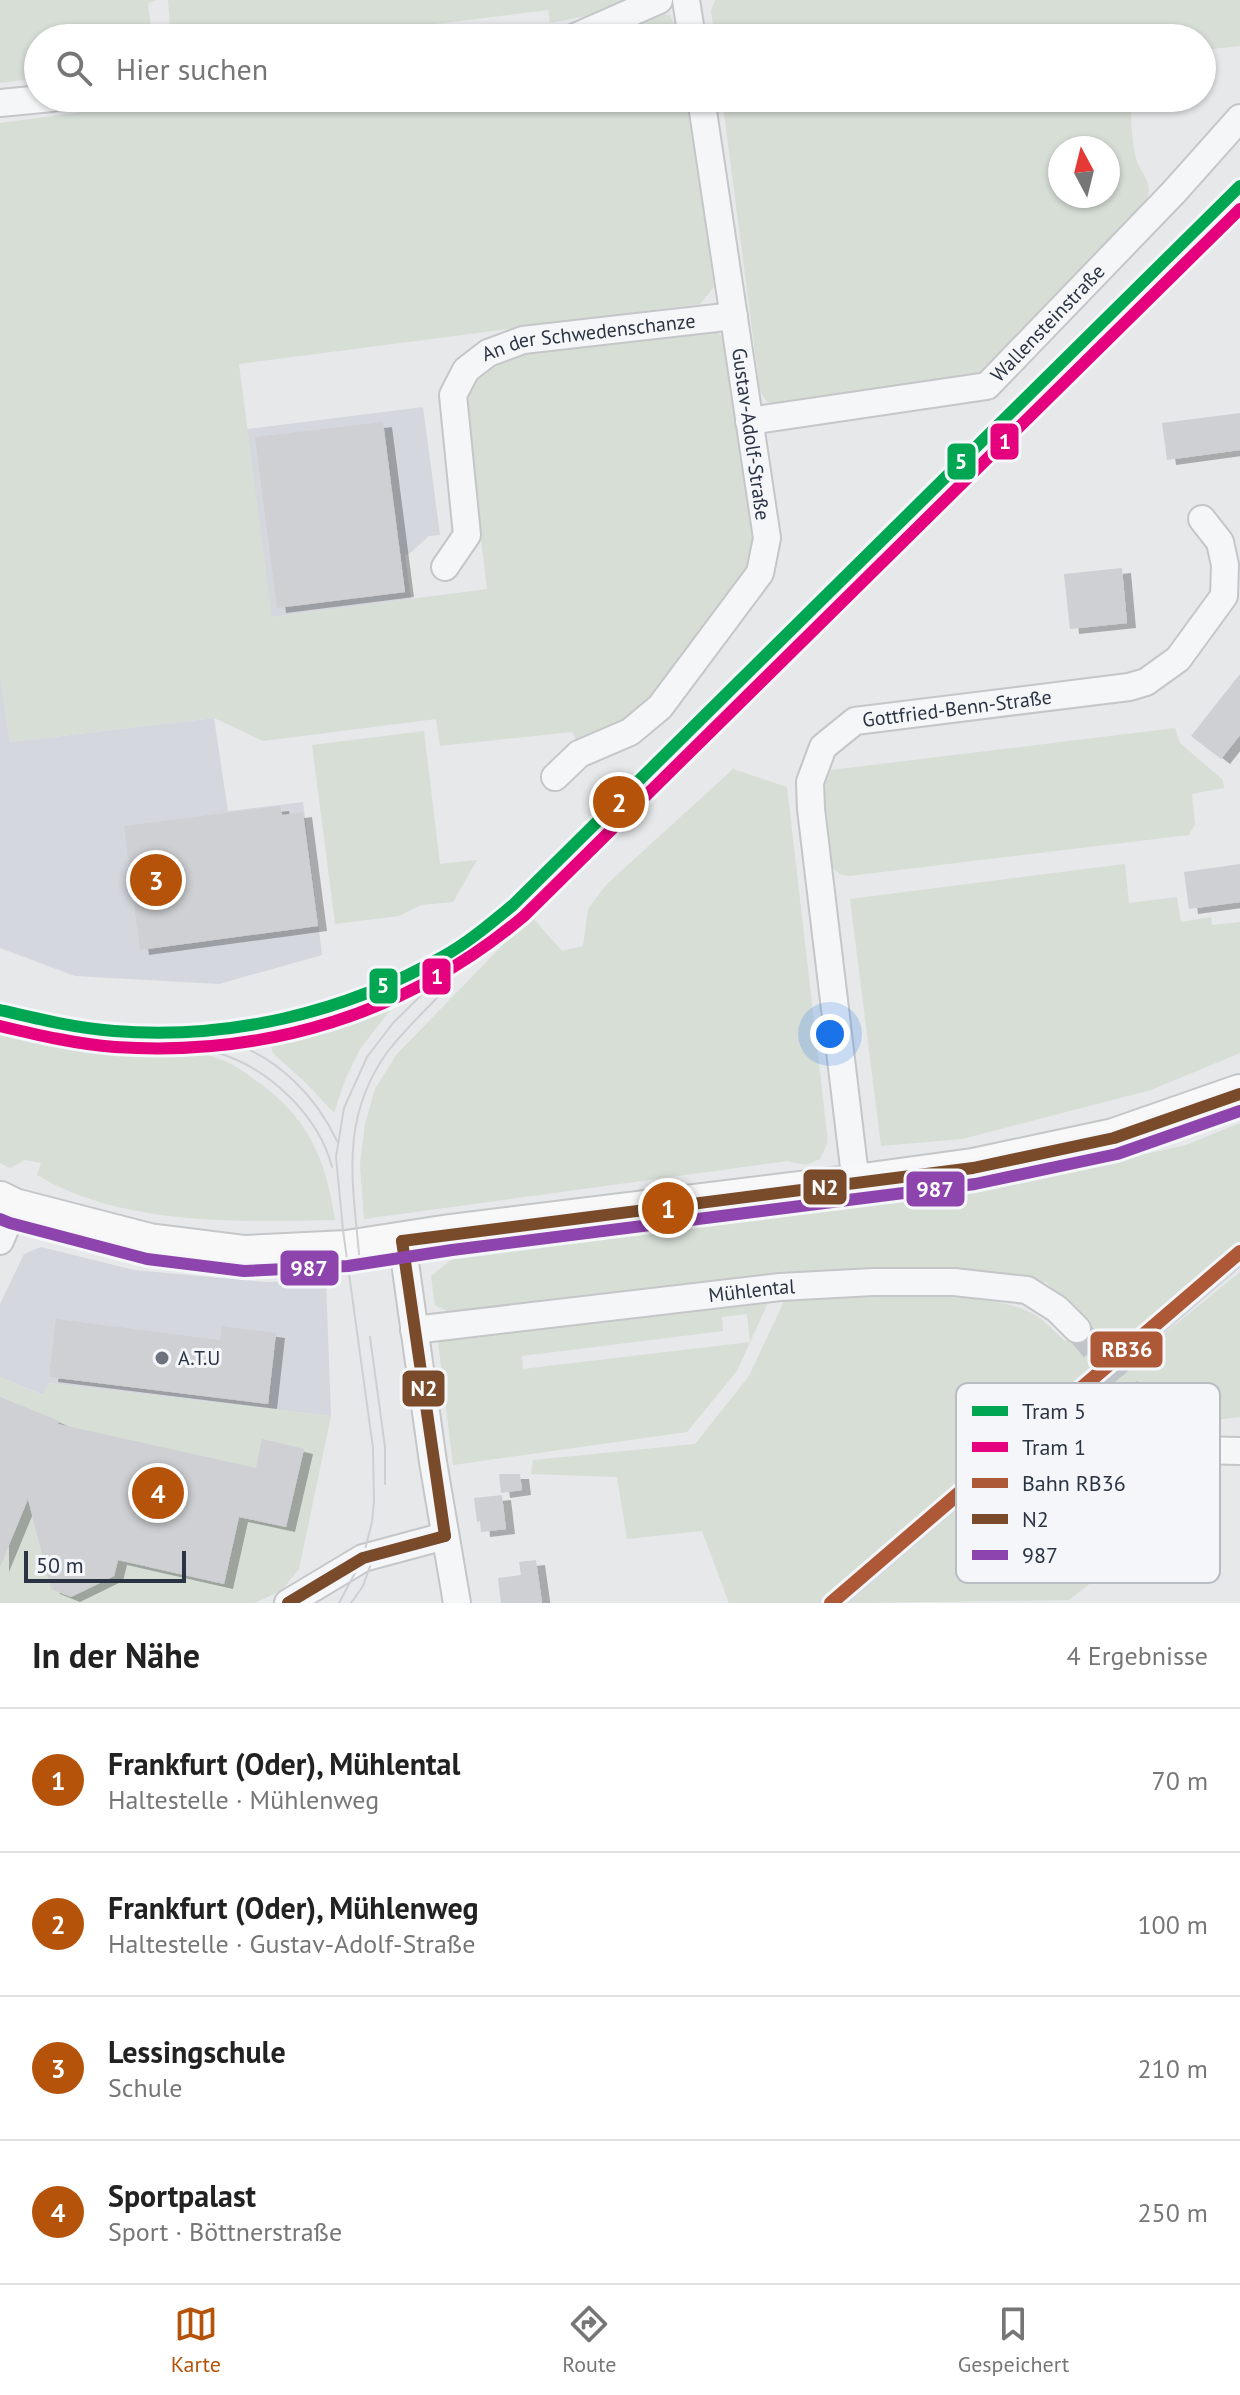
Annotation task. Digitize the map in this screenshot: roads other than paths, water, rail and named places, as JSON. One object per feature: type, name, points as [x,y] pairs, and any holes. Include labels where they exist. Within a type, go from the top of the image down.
[{"type":"street","points":[[686,0],[690,24]]},
{"type":"street","points":[[605,24],[658,1]]},
{"type":"street","points":[[0,103],[24,101]]},
{"type":"street","name":"Gustav-Adolf-Straße","points":[[555,777],[579,754],[630,732],[660,707],[760,573],[767,538],[703,112]]},
{"type":"street","name":"Wallensteinstraße","points":[[749,421],[987,386],[1174,192],[1240,118]]},
{"type":"street","name":"An der Schwedenschanze","points":[[445,567],[467,535],[453,395],[466,370],[488,353],[523,340],[734,316]]},
{"type":"street","name":"Gottfried-Benn-Straße","points":[[856,1184],[811,809],[810,782],[823,747],[855,721],[1129,687],[1146,682],[1178,659],[1224,596],[1225,565],[1220,542],[1202,519]]},
{"type":"street","points":[[5,1216],[149,1243],[245,1255],[347,1250],[973,1168],[1114,1138],[1240,1094]]},
{"type":"street","points":[[402,1241],[457,1603]]},
{"type":"street","name":"Mühlental","points":[[414,1330],[780,1287],[873,1282],[954,1282],[1027,1290],[1057,1309],[1077,1329]]},
{"type":"street","points":[[1220,1451],[1240,1451]]},
{"type":"street","points":[[288,1603],[363,1558],[445,1536]]},
{"type":"tunnel","points":[[1077,1329],[1122,1383]]},
{"type":"tram line","name":"5","points":[[0,1010],[114,1031],[157,1033],[243,1026],[285,1018],[367,993],[406,976],[462,945],[513,905],[1240,186]]},
{"type":"tram line","name":"1","points":[[0,1026],[115,1047],[226,1045],[280,1036],[333,1022],[383,1003],[432,979],[479,950],[524,916],[1240,209]]},
{"type":"tram line","points":[[339,1603],[363,1558],[374,1502],[373,1448],[336,1157],[344,1108],[367,1057],[393,1023],[513,905]]},
{"type":"tram line","points":[[360,1266],[353,1155],[361,1103],[388,1051],[451,983]]},
{"type":"tram line","points":[[165,1032],[224,1041],[249,1050],[281,1069],[319,1110],[337,1141]]},
{"type":"tram line","points":[[163,1045],[218,1053],[256,1070],[273,1082],[304,1112],[316,1130],[332,1167]]},
{"type":"tram line","points":[[370,1337],[385,1447],[385,1484]]},
{"type":"tram line","points":[[351,1603],[363,1586],[374,1555]]},
{"type":"rail line","name":"RB36","points":[[1087,1383],[1240,1252]]},
{"type":"rail line","name":"RB36","points":[[831,1603],[956,1496]]},
{"type":"place","name":"Frankfurt (Oder), Mühlenweg","points":[[619,802]]},
{"type":"place","name":"Lessingschule","points":[[156,880]]},
{"type":"place","name":"Frankfurt (Oder), Mühlental","points":[[668,1208]]},
{"type":"place","name":"A.T.U","points":[[162,1358]]},
{"type":"place","name":"Sportpalast","points":[[158,1493]]}]
